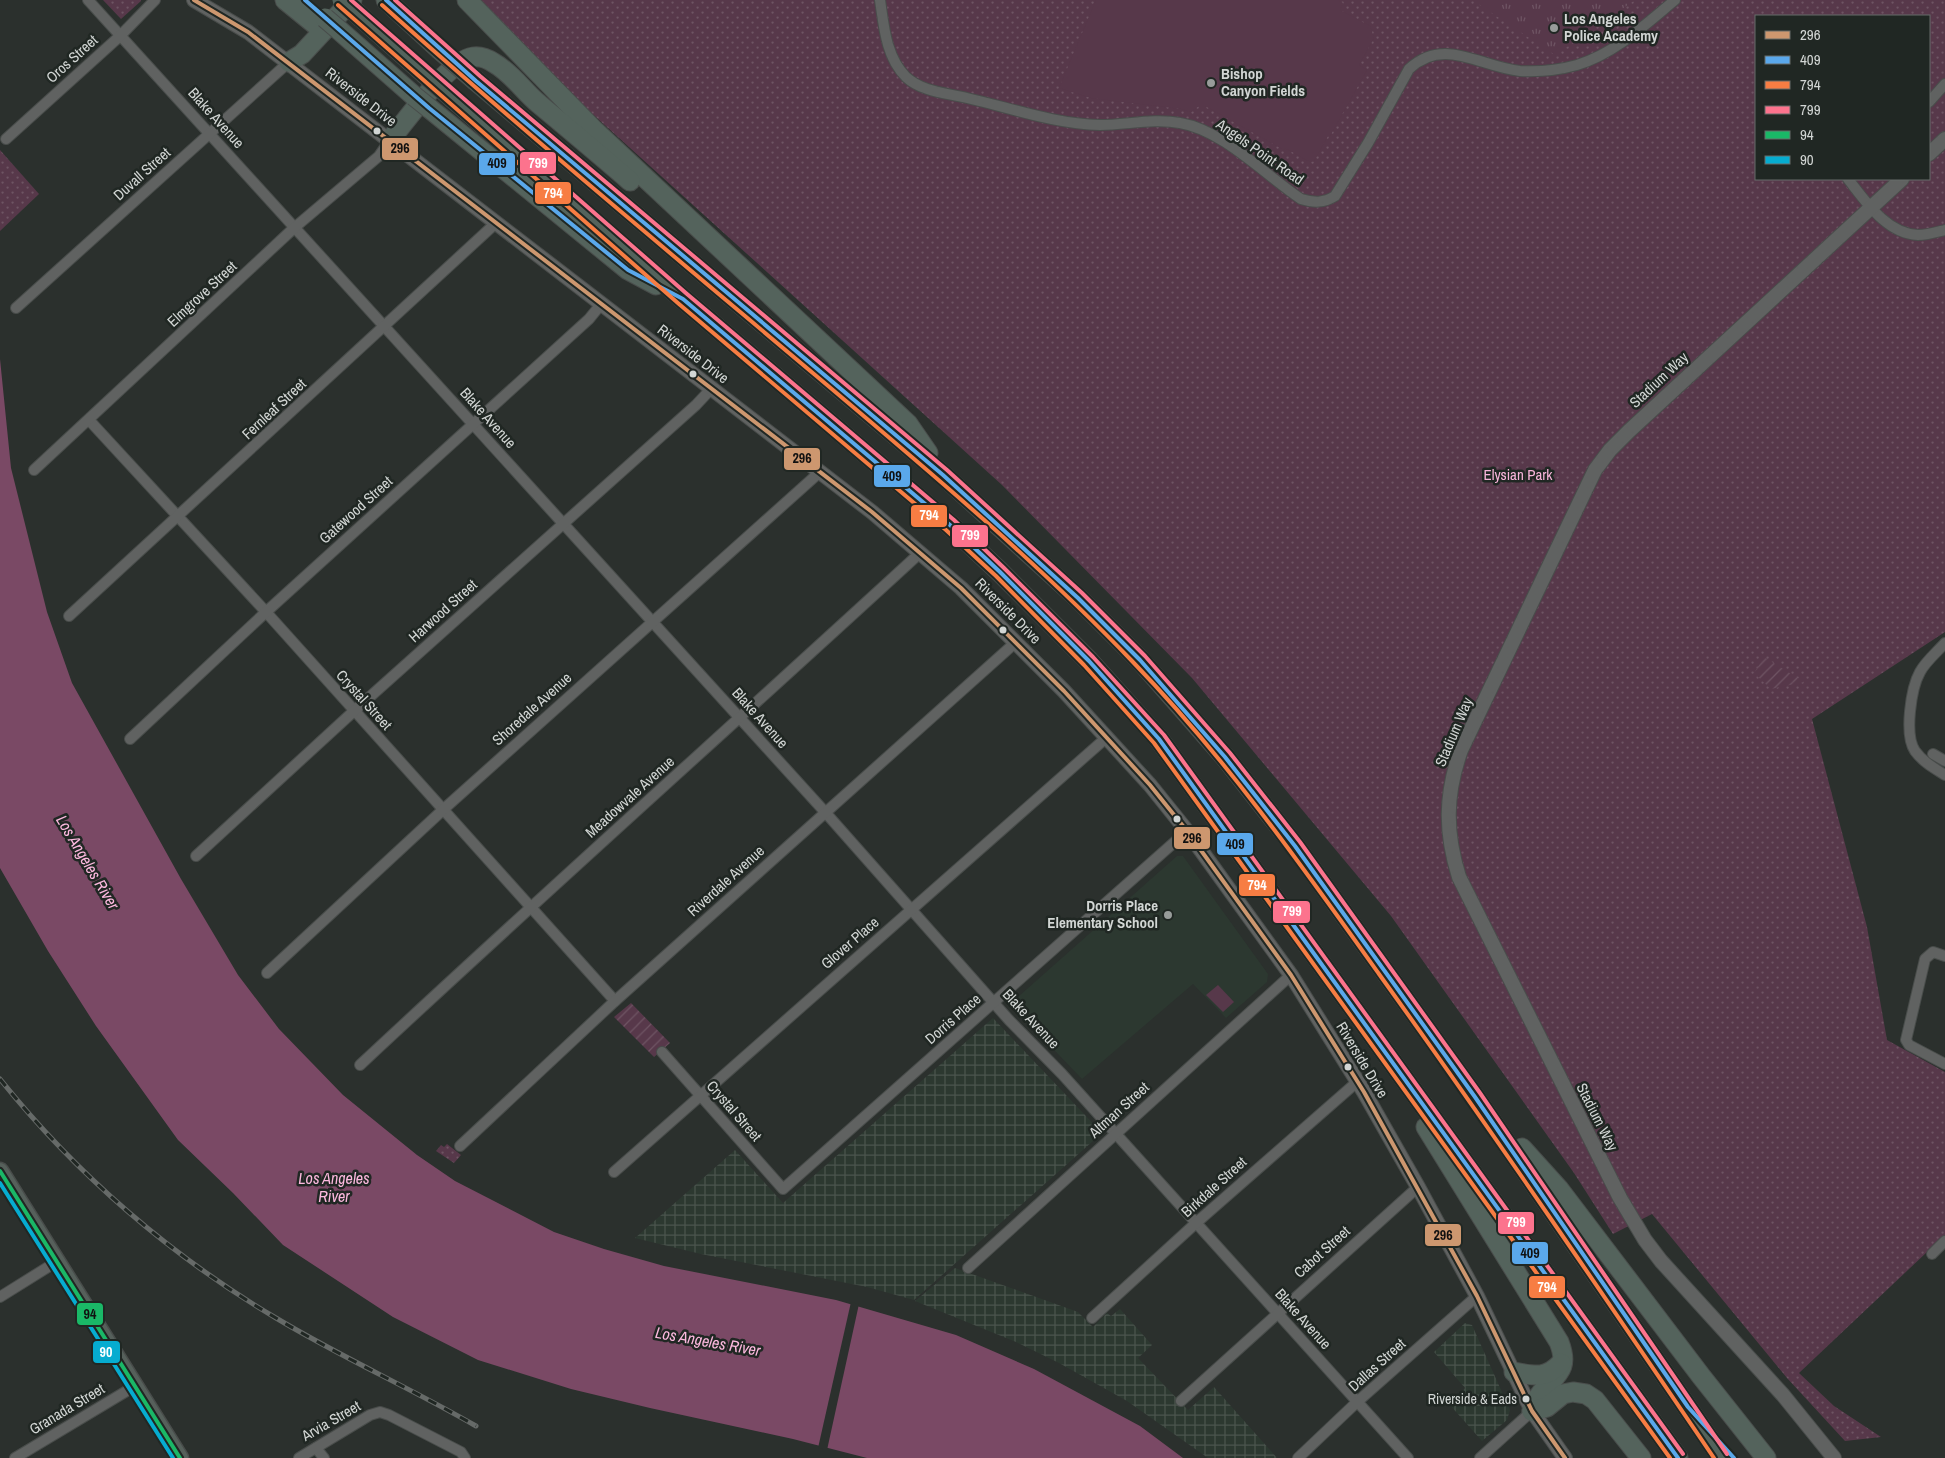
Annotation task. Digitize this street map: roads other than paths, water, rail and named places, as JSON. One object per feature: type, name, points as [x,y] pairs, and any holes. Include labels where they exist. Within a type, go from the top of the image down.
[{"type":"highway","points":[[285,0],[328,28],[380,66],[414,96],[628,270],[684,299]]},
{"type":"highway","points":[[305,0],[328,28]]},
{"type":"highway","points":[[342,0],[684,299],[950,525],[1089,661],[1159,739],[1678,1458]]},
{"type":"highway","points":[[288,62],[302,54],[352,0]]},
{"type":"highway","points":[[386,0],[476,81],[943,475],[1078,598],[1140,660],[1225,757],[1295,846],[1475,1098],[1722,1458]]},
{"type":"highway","points":[[468,0],[594,130],[908,424],[943,475]]},
{"type":"highway","points":[[390,140],[444,75],[465,60],[473,57],[486,59],[496,64],[538,104],[561,120],[692,236],[733,262]]},
{"type":"highway","points":[[1367,1026],[1392,1073],[1559,1342],[1563,1360],[1562,1368],[1558,1377],[1539,1394],[1532,1411]]},
{"type":"highway","points":[[1475,1098],[1560,1190],[1701,1376],[1766,1458]]},
{"type":"highway","points":[[1514,1372],[1532,1375],[1547,1374],[1554,1370],[1563,1360]]},
{"type":"highway","points":[[1532,1411],[1547,1407],[1563,1394],[1572,1392],[1586,1394],[1594,1400],[1641,1458]]},
{"type":"highway","points":[[1688,1407],[1734,1458]]},
{"type":"main road","name":"Riverside Drive","points":[[194,0],[221,14],[288,62],[711,389],[821,471],[921,552],[961,588],[1064,690],[1150,785],[1187,831],[1291,975],[1357,1082],[1418,1188],[1477,1296],[1532,1411],[1565,1458]]},
{"type":"main road","points":[[1930,153],[1945,139]]},
{"type":"main road","name":"Stadium Way","points":[[1834,1458],[1788,1400],[1661,1262],[1632,1219],[1462,884],[1452,856],[1448,814],[1449,792],[1453,771],[1461,750],[1595,470],[1610,450],[1629,431],[1901,180]]},
{"type":"main road","points":[[0,1171],[180,1458]]},
{"type":"street","name":"Blake Avenue","points":[[88,0],[1408,1458]]},
{"type":"street","name":"Oros Street","points":[[6,138],[120,36],[155,0]]},
{"type":"street","name":"Angels Point Road","points":[[880,0],[887,44],[891,54],[907,78],[918,86],[1077,124],[1180,123],[1215,136],[1301,199],[1318,202],[1327,201],[1335,196],[1368,143],[1408,69],[1418,60],[1432,54],[1456,54],[1519,71],[1541,71],[1576,65],[1611,49],[1647,23],[1674,0]]},
{"type":"street","name":"Duvall Street","points":[[16,308],[288,62]]},
{"type":"street","points":[[1930,101],[1945,84]]},
{"type":"street","name":"Elmgrove Street","points":[[34,470],[294,228],[379,156],[390,140]]},
{"type":"street","points":[[1849,180],[1871,208],[1895,229],[1905,233],[1920,235],[1945,230]]},
{"type":"street","name":"Fernleaf Street","points":[[69,616],[178,518],[497,222]]},
{"type":"street","name":"Gatewood Street","points":[[130,739],[266,612],[589,319],[602,303]]},
{"type":"street","name":"Harwood Street","points":[[196,856],[354,711],[696,405],[711,389]]},
{"type":"street","name":"Crystal Street","points":[[89,420],[266,612],[615,1001]]},
{"type":"street","name":"Shoredale Avenue","points":[[267,973],[443,810],[821,471]]},
{"type":"street","name":"Meadowvale Avenue","points":[[360,1065],[530,907],[921,552]]},
{"type":"street","name":"Riverdale Avenue","points":[[460,1146],[615,1001],[1016,642]]},
{"type":"street","points":[[1945,643],[1920,671],[1913,688],[1910,706],[1914,749],[1924,761],[1945,775]]},
{"type":"street","name":"Glover Place","points":[[614,1172],[1106,738]]},
{"type":"street","points":[[1933,754],[1945,761]]},
{"type":"street","name":"Dorris Place","points":[[783,1189],[1187,831]]},
{"type":"street","points":[[1945,956],[1933,952],[1925,959],[1906,1040],[1909,1045],[1945,1064]]},
{"type":"street","name":"Altman Street","points":[[968,1268],[1291,975]]},
{"type":"street","name":"Crystal Street","points":[[662,1052],[783,1189]]},
{"type":"street","name":"Birkdale Street","points":[[1092,1318],[1196,1223],[1357,1082]]},
{"type":"street","name":"Cabot Street","points":[[1181,1401],[1418,1188]]},
{"type":"street","points":[[1932,1254],[1945,1241]]},
{"type":"street","points":[[0,1297],[56,1262]]},
{"type":"street","name":"Dallas Street","points":[[1298,1458],[1357,1402],[1477,1296]]},
{"type":"street","name":"Granada Street","points":[[15,1458],[135,1386]]},
{"type":"street","points":[[1480,1458],[1532,1411]]},
{"type":"street","name":"Arvia Street","points":[[299,1458],[370,1415],[380,1412],[461,1452],[465,1458]]},
{"type":"street","points":[[316,1448],[324,1458]]},
{"type":"water","name":"Los Angeles River","points":[[0,359],[11,468],[47,612],[72,683],[181,879],[238,975],[279,1029],[343,1095],[417,1155],[455,1181],[554,1232],[664,1266],[836,1300],[956,1335],[1034,1369],[1140,1426],[1183,1458],[867,1458],[793,1439],[650,1408],[571,1389],[478,1360],[393,1317],[283,1245],[178,1140],[96,1026],[48,951],[0,868]]},
{"type":"railway","points":[[0,1079],[60,1148],[93,1180],[127,1211],[199,1268],[276,1318],[476,1426]]},
{"type":"place","name":"Los Angeles Police Academy","points":[[1554,28]]},
{"type":"place","name":"Bishop Canyon Fields","points":[[1211,83]]},
{"type":"place","name":"Dorris Place Elementary School","points":[[1168,915]]},
{"type":"place","name":"Riverside & Eads","points":[[1526,1399]]},
{"type":"park label","name":"Elysian Park","points":[[1518,475]]}]
